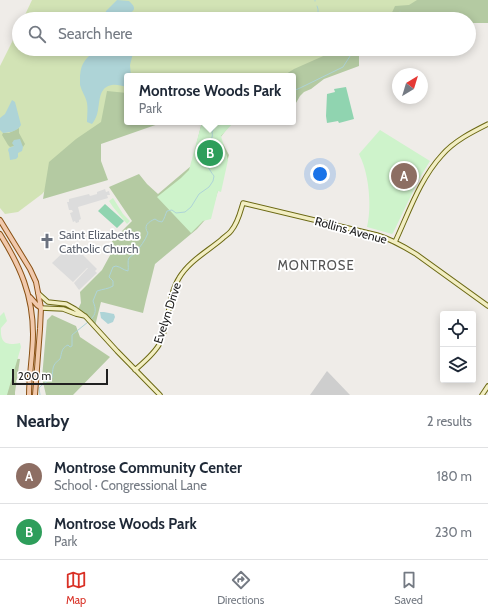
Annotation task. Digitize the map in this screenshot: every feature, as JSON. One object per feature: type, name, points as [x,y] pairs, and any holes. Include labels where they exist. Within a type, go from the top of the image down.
[{"type":"main road","points":[[0,221],[30,269],[36,282],[41,308],[35,394]]},
{"type":"main road","points":[[0,234],[17,262],[23,276],[31,309],[33,332],[29,394]]},
{"type":"main road","points":[[28,294],[34,303],[41,308]]},
{"type":"street","points":[[395,242],[419,188],[427,174],[442,155],[457,142],[488,124]]},
{"type":"street","name":"Rollins Avenue","points":[[243,203],[377,235],[395,242],[416,254],[488,306]]},
{"type":"street","name":"Evelyn Drive","points":[[135,370],[154,351],[160,342],[164,331],[172,293],[178,278],[189,265],[231,232],[239,218],[243,203]]},
{"type":"street","points":[[38,293],[48,302],[66,304],[86,317],[116,351],[160,395]]},
{"type":"street","points":[[41,308],[63,309],[86,317]]},
{"type":"street","points":[[482,395],[488,386]]},
{"type":"shaded area","points":[[105,189],[106,192],[109,191],[110,195],[107,195],[108,198],[78,207],[81,219],[79,222],[73,222],[70,213],[73,212],[72,210],[69,210],[67,202],[69,202],[69,199],[89,194],[90,196]]},
{"type":"shaded area","points":[[72,244],[97,269],[95,271],[97,273],[79,290],[74,283],[88,268],[73,282],[52,263]]},
{"type":"shaded area","points":[[327,371],[350,395],[310,395]]},
{"type":"green space","points":[[32,0],[488,0],[447,12],[26,12]]},
{"type":"green space","points":[[417,0],[488,0],[488,23],[476,23],[476,12],[392,12],[395,6],[409,5]]},
{"type":"green space","points":[[12,42],[12,56],[327,56],[292,73],[124,73],[124,124],[84,148],[42,194],[18,212],[5,214],[0,208],[0,66]]},
{"type":"green space","points":[[323,56],[359,56],[359,66],[324,79],[311,89],[304,92],[296,103],[296,73],[288,73]]},
{"type":"green space","points":[[346,87],[354,119],[339,123],[338,121],[327,123],[327,94],[335,92],[334,89]]},
{"type":"green space","points":[[107,91],[124,93],[124,125],[155,125],[101,144],[101,161],[108,180],[43,199],[49,162],[76,139],[101,122]]},
{"type":"green space","points":[[201,125],[230,125],[220,138],[229,155],[211,213],[197,229],[155,264],[143,313],[101,302],[95,326],[77,311],[81,303],[80,292],[102,270],[114,248],[112,241],[132,221],[109,187],[139,174],[158,194],[191,166]]},
{"type":"green space","points":[[201,125],[231,125],[221,136],[228,160],[221,192],[218,191],[211,219],[203,221],[191,233],[157,197],[189,170]]},
{"type":"green space","points":[[19,128],[19,133],[25,144],[23,147],[16,140],[14,140],[14,146],[10,147],[2,135],[3,133],[9,133]]},
{"type":"green space","points":[[380,130],[430,161],[419,179],[392,234],[367,227],[369,219],[369,190],[365,170],[359,154]]},
{"type":"green space","points":[[113,198],[123,214],[130,221],[127,224],[109,201]]},
{"type":"green space","points":[[105,204],[124,221],[117,228],[98,211]]},
{"type":"green space","points":[[4,312],[7,321],[1,328],[3,340],[8,344],[20,343],[21,347],[7,395],[0,395],[0,316]]},
{"type":"green space","points":[[52,315],[76,326],[80,337],[110,357],[73,395],[46,395],[42,378],[47,320]]},
{"type":"green space","points":[[0,351],[6,358],[20,359],[15,395],[0,395]]},
{"type":"water","points":[[117,0],[129,1],[134,7],[134,10],[131,12],[106,11]]},
{"type":"water","points":[[89,56],[132,56],[130,65],[131,73],[124,73],[124,86],[108,86],[102,91],[98,112],[92,124],[87,122],[87,103],[80,85],[80,76],[85,60]]},
{"type":"water","points":[[12,100],[15,102],[21,125],[11,132],[3,133],[0,130],[0,118],[5,114]]},
{"type":"water","points":[[20,139],[23,147],[22,151],[18,153],[18,157],[16,159],[10,160],[8,150],[14,146],[12,143],[14,140]]},
{"type":"water","points":[[100,312],[114,314],[115,317],[113,322],[108,324],[101,318]]},
{"type":"waterway","points":[[317,6],[318,12]]},
{"type":"waterway","points":[[296,90],[343,67],[350,56]]},
{"type":"waterway","points":[[90,320],[95,313],[93,301],[97,291],[113,286],[113,281],[109,277],[113,267],[118,266],[128,271],[128,259],[137,251],[145,239],[148,233],[146,228],[148,223],[155,219],[162,222],[167,211],[172,210],[176,213],[185,212],[191,207],[199,194],[209,187],[213,181],[214,176],[208,167],[206,155],[212,137],[212,132],[216,125]]},
{"type":"waterway","points":[[40,395],[39,388],[52,378],[53,367],[60,359],[63,349],[68,345],[70,347],[72,346],[72,335],[88,322]]},
{"type":"place","name":"Montrose Woods Park","points":[[210,153]]},
{"type":"place","name":"Montrose Community Center","points":[[404,176]]},
{"type":"place","name":"Saint Elizabeths Catholic Church","points":[[47,241]]},
{"type":"district","name":"MONTROSE","points":[[316,265]]}]
